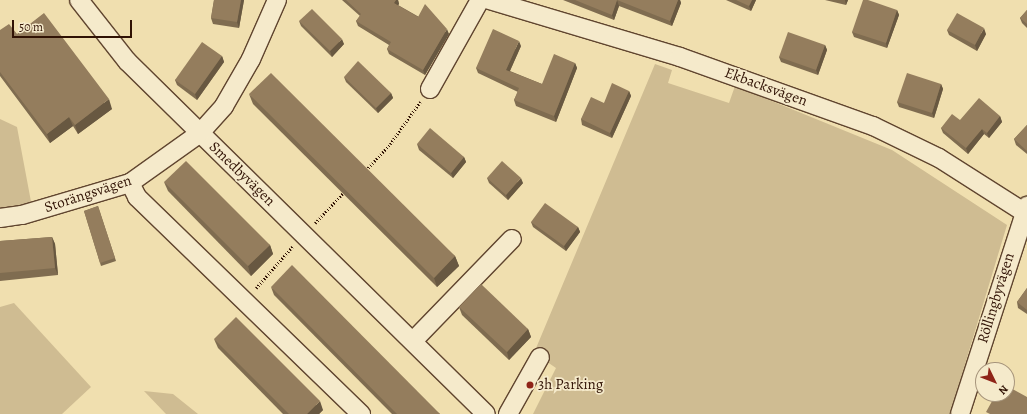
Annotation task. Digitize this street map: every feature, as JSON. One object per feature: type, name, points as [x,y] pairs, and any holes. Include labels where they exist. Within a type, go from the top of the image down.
[{"type":"street","name":"Smedbyvägen","points":[[79,0],[127,61],[486,414]]},
{"type":"street","name":"Storängsvägen","points":[[0,218],[22,215],[130,183],[200,133],[224,106],[247,65],[277,0]]},
{"type":"street","points":[[430,89],[480,0]]},
{"type":"street","name":"Ekbacksvägen","points":[[489,0],[680,57],[873,126],[939,158],[1026,210]]},
{"type":"street","points":[[130,183],[137,197],[361,414]]},
{"type":"street","name":"Röllingbyvägen","points":[[960,414],[1026,210]]},
{"type":"street","points":[[413,341],[512,239]]},
{"type":"street","points":[[508,414],[540,357]]},
{"type":"path","points":[[363,172],[390,144],[430,89]]},
{"type":"path","points":[[244,301],[347,189]]},
{"type":"shaded area","points":[[655,64],[672,70],[668,83],[729,103],[735,86],[892,150],[1007,225],[950,414],[533,414],[556,368],[534,353]]},
{"type":"shaded area","points":[[0,119],[17,127],[32,207],[0,210]]},
{"type":"shaded area","points":[[14,303],[91,387],[62,414],[0,414],[0,307]]},
{"type":"shaded area","points":[[144,391],[173,394],[198,414],[166,414]]},
{"type":"building","points":[[214,0],[241,0],[237,22],[211,18]]},
{"type":"building","points":[[346,0],[396,0],[394,3],[418,17],[425,4],[447,29],[423,70],[387,49],[391,42],[356,21],[361,14]]},
{"type":"building","points":[[575,0],[617,0],[612,15]]},
{"type":"building","points":[[617,0],[678,0],[670,21]]},
{"type":"building","points":[[736,0],[752,0],[749,6]]},
{"type":"building","points":[[863,0],[868,0],[897,10],[886,43],[852,32]]},
{"type":"building","points":[[312,9],[342,39],[330,51],[299,21]]},
{"type":"building","points":[[1027,10],[1027,24],[1020,18]]},
{"type":"building","points":[[44,13],[109,99],[75,125],[69,117],[47,134],[0,72],[0,30],[9,24],[17,34]]},
{"type":"building","points":[[957,13],[984,28],[975,45],[947,30]]},
{"type":"building","points":[[493,29],[519,41],[506,70],[542,84],[554,54],[575,63],[554,116],[514,100],[519,88],[476,68]]},
{"type":"building","points":[[788,32],[825,45],[816,70],[779,57]]},
{"type":"building","points":[[202,42],[222,56],[195,94],[175,80]]},
{"type":"building","points":[[358,61],[391,93],[376,108],[344,77]]},
{"type":"building","points":[[271,73],[455,256],[434,278],[249,94]]},
{"type":"building","points":[[907,73],[941,84],[932,113],[897,102]]},
{"type":"building","points":[[612,83],[629,91],[610,133],[581,119],[591,97],[604,103]]},
{"type":"building","points":[[979,98],[1000,116],[987,133],[982,129],[966,148],[941,128],[952,114],[960,120]]},
{"type":"building","points":[[1027,125],[1027,151],[1014,139]]},
{"type":"building","points":[[430,128],[464,157],[451,173],[417,144]]},
{"type":"building","points":[[186,161],[270,245],[248,266],[164,182]]},
{"type":"building","points":[[502,161],[521,178],[506,195],[487,178]]},
{"type":"building","points":[[545,203],[578,227],[564,246],[531,222]]},
{"type":"building","points":[[98,206],[115,258],[100,263],[84,211]]},
{"type":"building","points":[[52,237],[55,268],[0,273],[0,241]]},
{"type":"building","points":[[292,265],[440,414],[397,414],[271,287]]},
{"type":"building","points":[[481,284],[528,329],[507,352],[459,307]]},
{"type":"building","points":[[1027,288],[1027,310],[1017,302]]},
{"type":"building","points":[[236,317],[320,401],[307,414],[289,414],[214,339]]},
{"type":"building","points":[[1015,390],[1027,397],[1027,414],[990,414],[986,412],[992,402],[1015,402]]},
{"type":"place","name":"3h Parking","points":[[530,385]]}]
